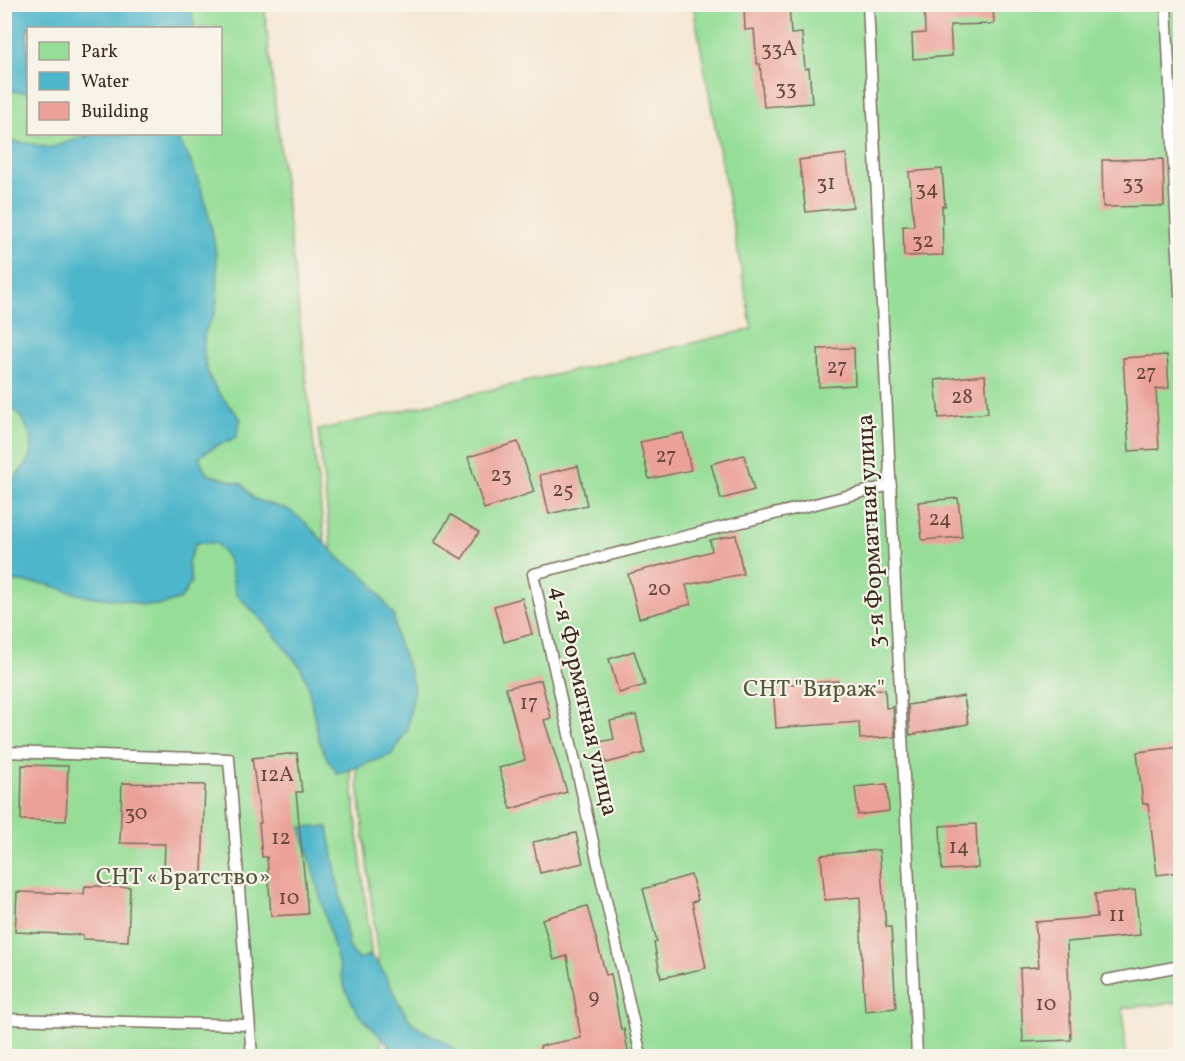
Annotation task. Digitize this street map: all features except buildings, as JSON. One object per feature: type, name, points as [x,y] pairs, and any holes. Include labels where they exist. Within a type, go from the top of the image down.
[{"type":"lane","name":"3-я Форматная улица","points":[[868,4],[917,1056]]},
{"type":"lane","points":[[1166,4],[1180,294]]},
{"type":"lane","name":"4-я Форматная улица","points":[[641,1056],[533,574],[891,485]]},
{"type":"lane","points":[[4,752],[229,759],[252,1056]]},
{"type":"lane","points":[[1107,980],[1180,966]]},
{"type":"lane","points":[[4,1019],[248,1025]]},
{"type":"green space","name":"СНТ «Братство»","points":[[5,5],[264,5],[383,1056],[5,1056]]},
{"type":"green space","name":"СНТ \"Вираж\"","points":[[693,5],[1180,5],[1180,1002],[1123,1008],[1126,1056],[389,1056],[318,430],[752,329]]},
{"type":"water","points":[[4,5],[191,5],[194,27],[27,27],[27,92],[5,91]]},
{"type":"water","points":[[89,135],[175,135],[184,149],[208,211],[216,256],[217,300],[215,313],[205,334],[205,362],[221,396],[241,419],[236,438],[216,446],[199,457],[207,474],[242,484],[254,499],[289,510],[304,521],[343,562],[359,571],[372,584],[394,616],[396,636],[410,672],[414,691],[407,731],[391,755],[338,774],[319,741],[308,685],[301,668],[264,622],[236,594],[228,558],[216,543],[196,543],[188,562],[191,582],[181,599],[162,605],[142,605],[123,600],[84,596],[46,584],[5,581],[5,493],[11,481],[27,463],[32,446],[28,429],[18,413],[5,402],[5,140],[50,148]]},
{"type":"water","points":[[301,827],[328,827],[349,947],[358,960],[369,955],[376,962],[412,1022],[449,1045],[457,1056],[400,1056],[359,1015],[346,991]]}]
